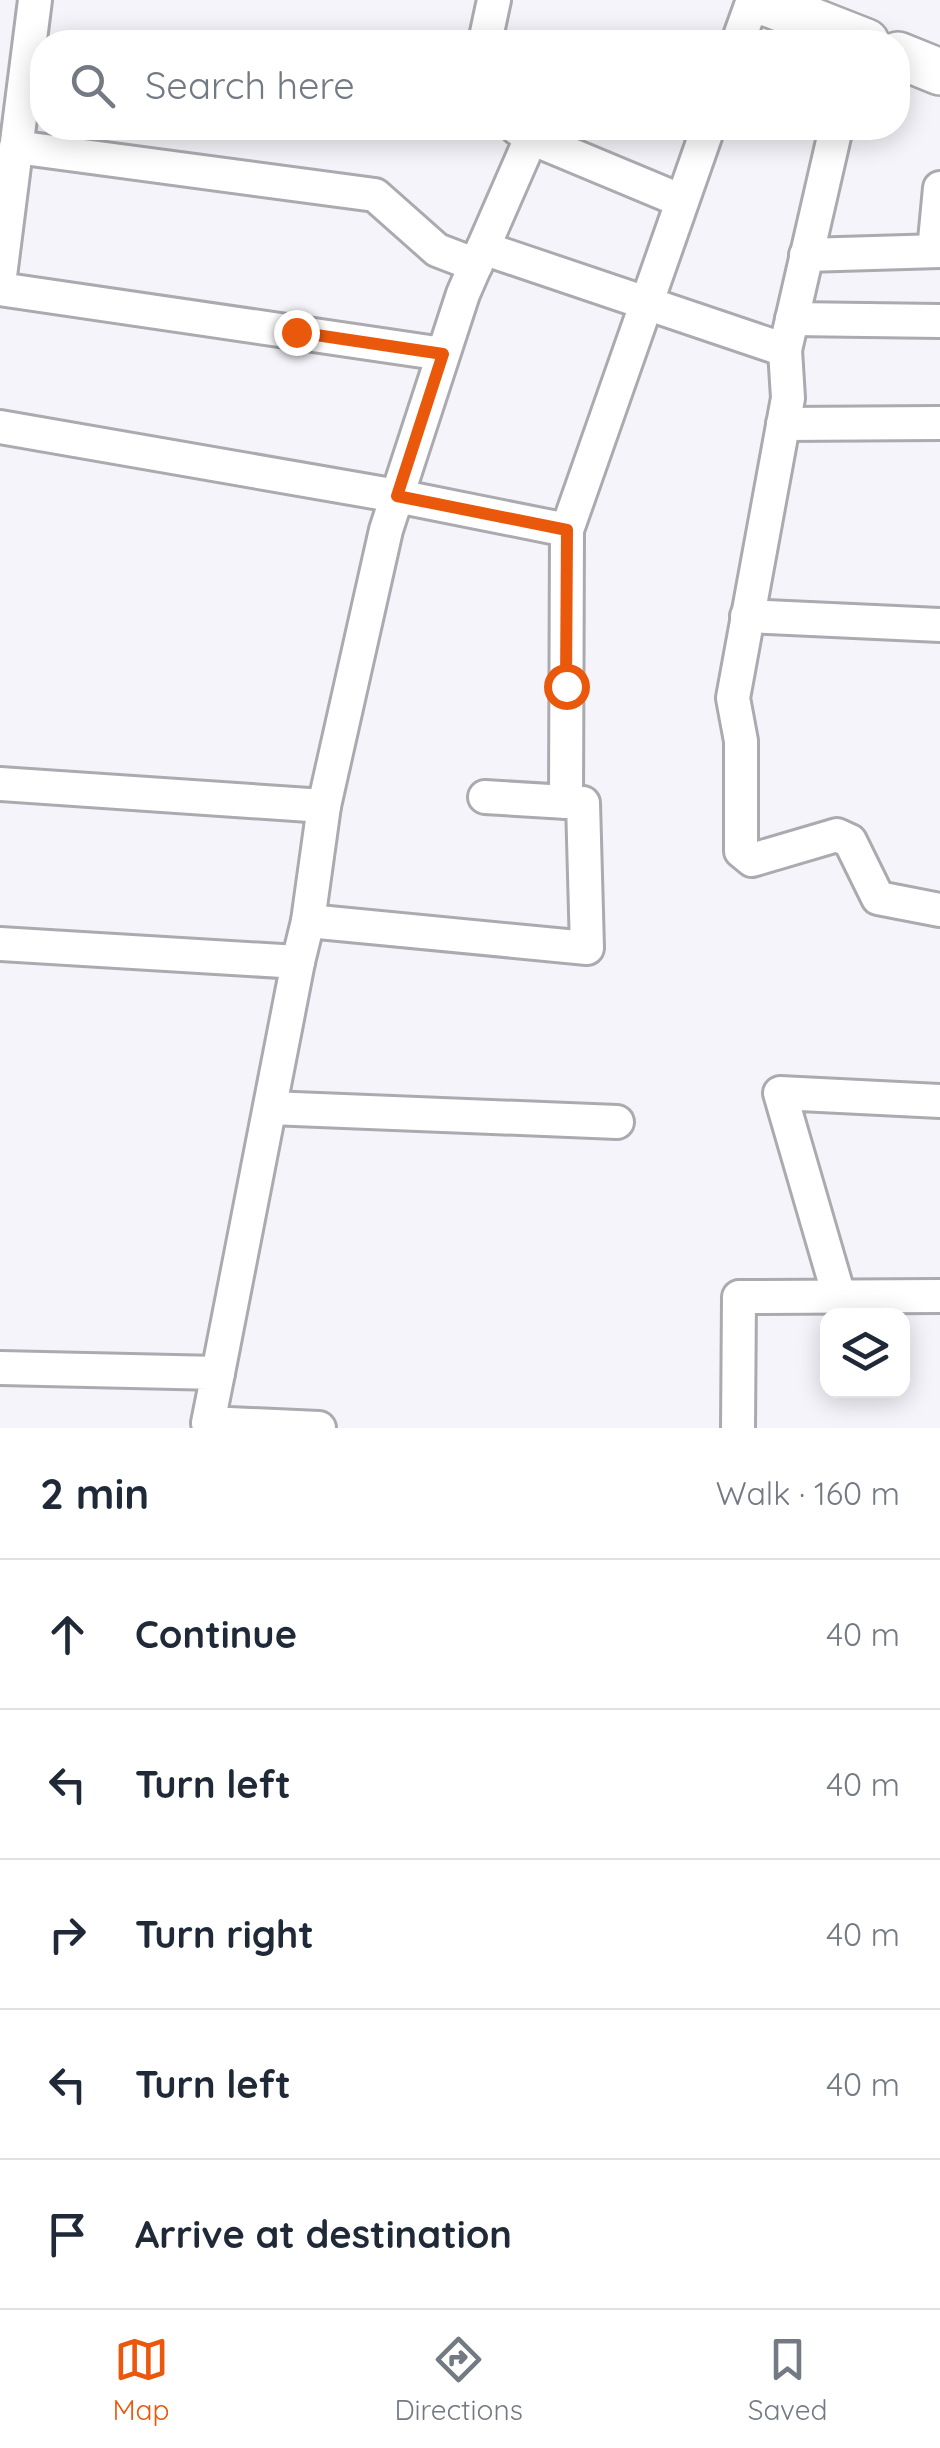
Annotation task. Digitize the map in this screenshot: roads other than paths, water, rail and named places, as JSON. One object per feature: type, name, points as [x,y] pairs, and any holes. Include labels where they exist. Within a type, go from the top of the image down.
[{"type":"main road","points":[[756,0],[831,30]]},
{"type":"main road","points":[[910,61],[940,72]]},
{"type":"street","points":[[0,276],[16,147],[13,66],[35,0]]},
{"type":"street","points":[[488,30],[494,0]]},
{"type":"street","points":[[743,30],[756,0]]},
{"type":"street","points":[[319,1428],[208,1426],[308,921],[324,806],[386,530],[443,354],[521,140]]},
{"type":"street","points":[[542,140],[682,202]]},
{"type":"street","points":[[566,802],[567,530],[704,140]]},
{"type":"street","points":[[833,140],[789,334],[788,398],[732,698],[741,741],[740,851],[752,860],[837,834],[850,841],[878,898],[940,910]]},
{"type":"street","points":[[16,147],[375,195],[437,250],[479,257],[646,304],[789,334],[940,320]]},
{"type":"street","points":[[806,255],[937,251],[940,188]]},
{"type":"street","points":[[0,289],[443,354]]},
{"type":"street","points":[[783,424],[940,422]]},
{"type":"street","points":[[0,427],[397,496],[567,530]]},
{"type":"street","points":[[747,616],[940,625]]},
{"type":"street","points":[[0,784],[324,806]]},
{"type":"street","points":[[308,921],[588,948],[584,803],[484,797]]},
{"type":"street","points":[[0,944],[298,962]]},
{"type":"street","points":[[840,1296],[780,1093],[940,1101]]},
{"type":"street","points":[[270,1108],[618,1122]]},
{"type":"street","points":[[738,1428],[739,1297],[940,1296]]},
{"type":"street","points":[[0,1368],[218,1373]]}]
